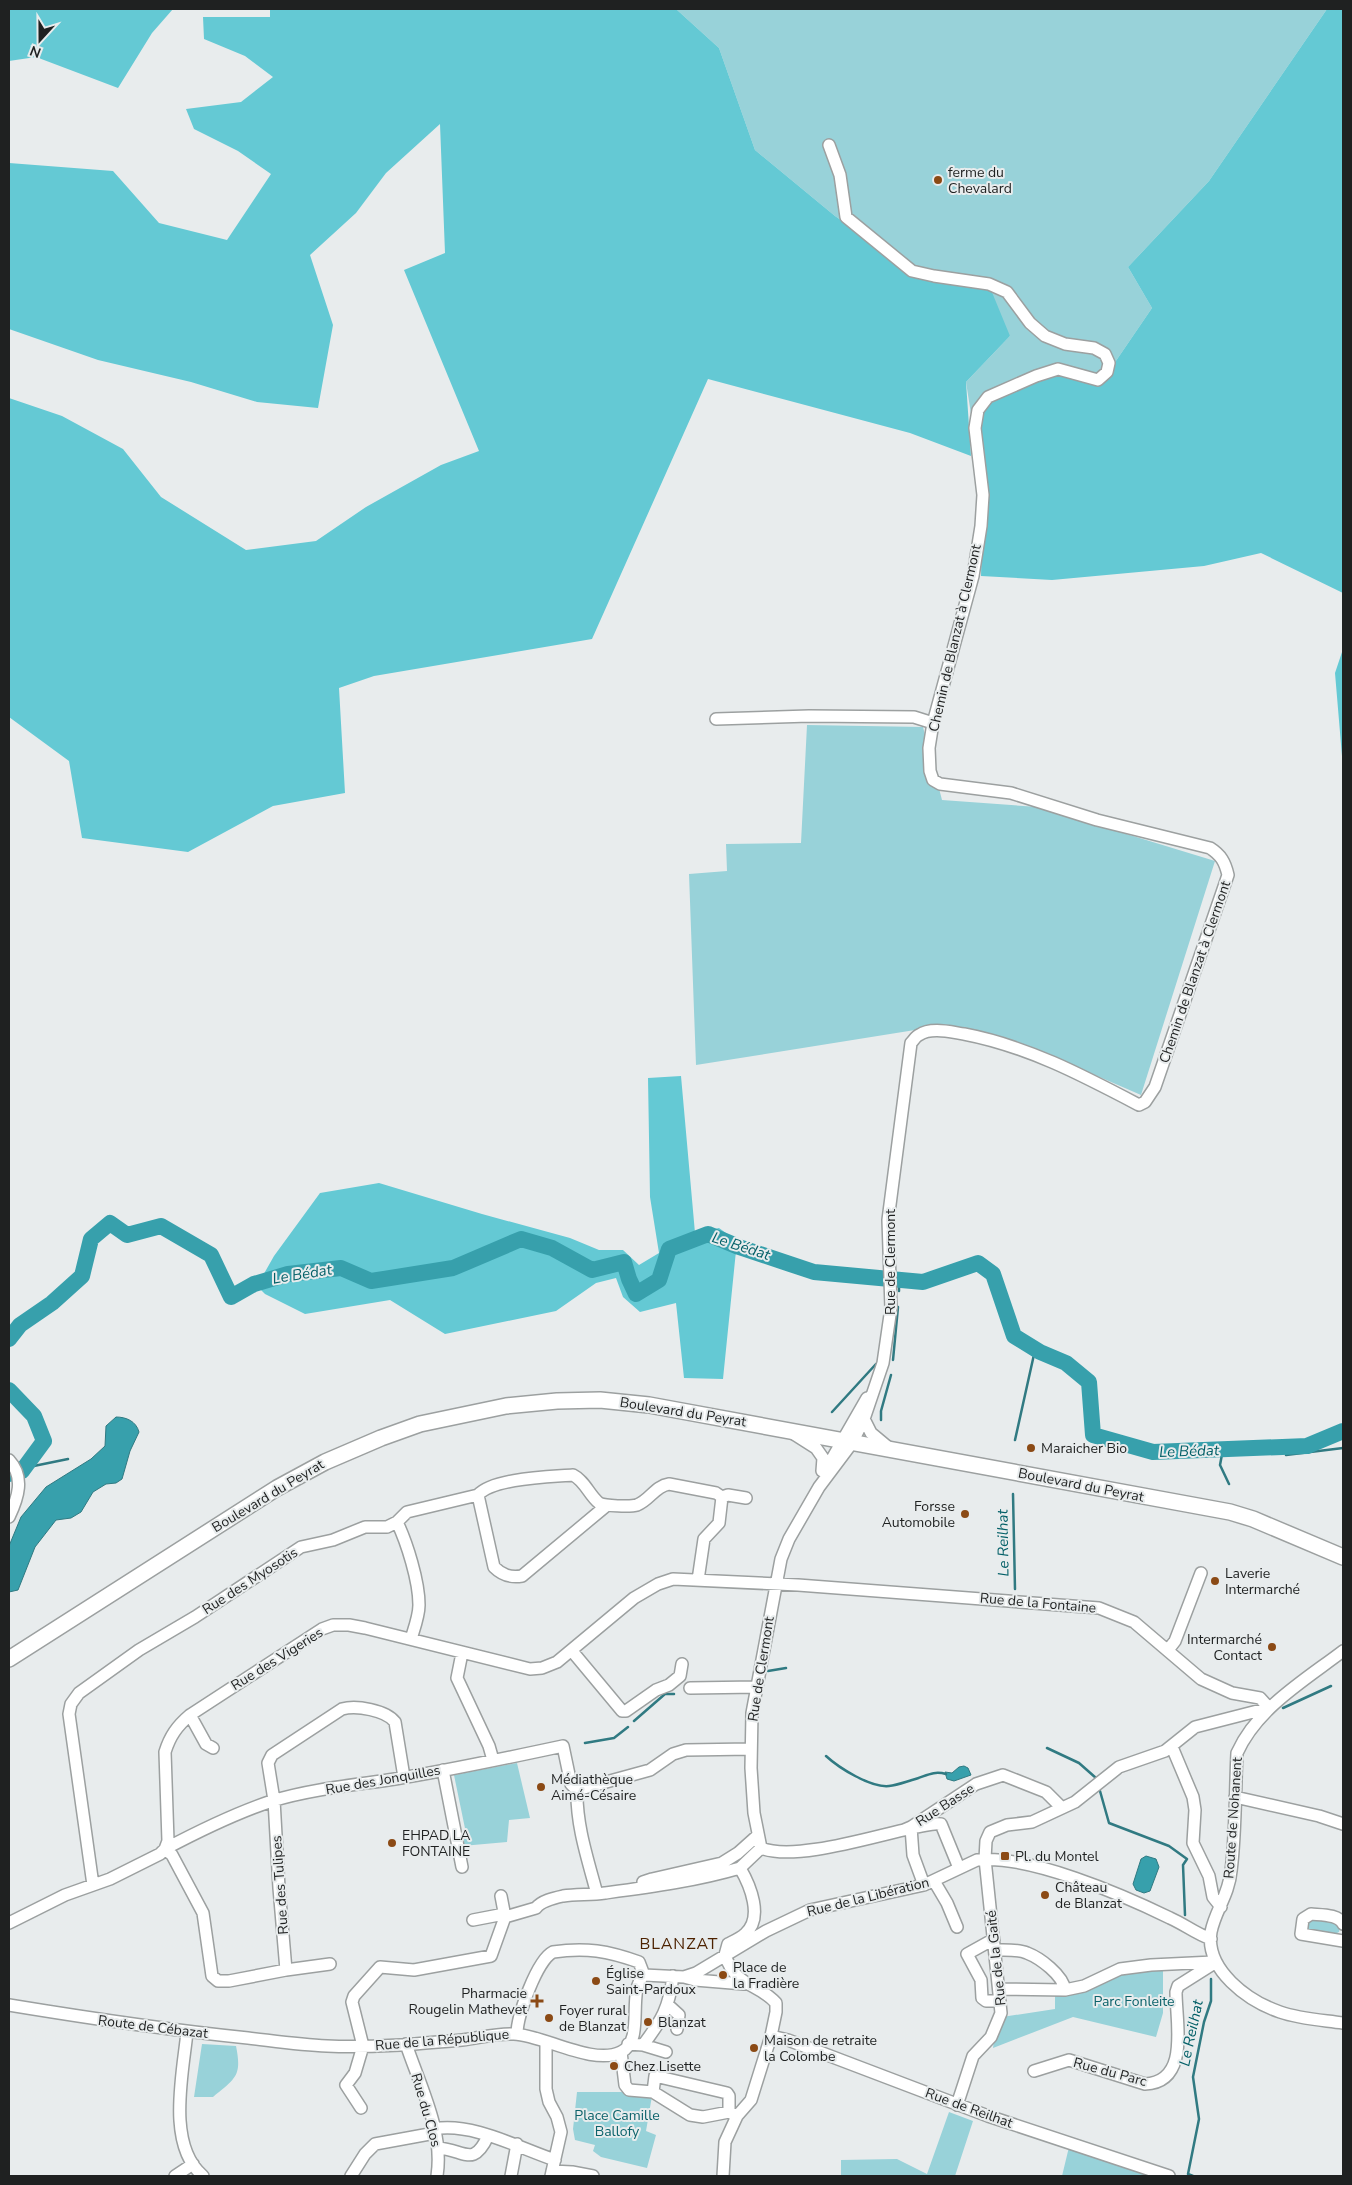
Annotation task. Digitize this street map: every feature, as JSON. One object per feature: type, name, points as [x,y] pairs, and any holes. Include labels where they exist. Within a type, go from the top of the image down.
[{"type":"main road","name":"Boulevard du Peyrat","points":[[10,1658],[277,1488],[325,1462],[420,1424],[506,1406],[557,1401],[600,1400],[649,1405],[1230,1512],[1254,1519],[1343,1557]]},
{"type":"main road","name":"Boulevard du Peyrat","points":[[1176,1503],[1250,1526],[1343,1566]]},
{"type":"street","name":"Chemin de Blanzat à Clermont","points":[[828,145],[840,176],[846,217],[912,271],[989,284],[1007,292],[1030,323],[1044,336],[1065,344],[1094,348],[1104,354],[1110,363],[1107,372],[1098,380],[1058,370],[1036,376],[988,397],[978,410],[975,428],[983,495],[981,526],[972,576],[933,723],[929,748],[930,771],[933,780],[940,784],[1011,792],[1097,820],[1210,848],[1224,861],[1228,875],[1155,1087],[1145,1102],[1139,1105],[1079,1073],[1003,1042],[947,1031],[932,1031],[918,1035]]},
{"type":"street","points":[[716,719],[809,716],[914,717],[933,723]]},
{"type":"street","name":"Rue de Clermont","points":[[759,1842],[752,1786],[752,1714],[763,1661],[775,1585],[781,1559],[789,1539],[820,1481],[864,1419],[883,1363],[890,1325],[891,1286],[888,1220],[911,1043],[918,1035]]},
{"type":"street","points":[[846,1442],[877,1382]]},
{"type":"street","points":[[864,1419],[871,1433],[891,1449]]},
{"type":"street","points":[[783,1429],[816,1448],[823,1458],[820,1481]]},
{"type":"street","points":[[9,1517],[19,1488],[11,1463]]},
{"type":"street","name":"Rue des Myosotis","points":[[93,1884],[69,1714],[72,1704],[79,1693],[139,1650],[301,1547],[334,1540],[365,1528],[386,1527],[397,1522],[407,1512],[478,1495],[484,1488],[524,1479],[573,1475],[579,1478],[599,1502],[606,1506]]},
{"type":"street","points":[[478,1495],[494,1567],[501,1574],[514,1577],[522,1576],[606,1506],[637,1505],[663,1485],[669,1484],[716,1493],[722,1497]]},
{"type":"street","points":[[722,1497],[728,1495],[746,1498]]},
{"type":"street","points":[[698,1580],[704,1539],[719,1523],[722,1497]]},
{"type":"street","points":[[397,1522],[406,1541],[418,1595],[419,1607],[411,1639]]},
{"type":"street","points":[[1168,1650],[1175,1641],[1201,1573]]},
{"type":"street","name":"Rue des Vigeries","points":[[165,1849],[168,1834],[164,1767],[165,1752],[172,1734],[190,1715],[322,1629],[333,1625],[349,1625],[530,1669],[542,1668],[557,1662],[634,1598],[658,1584],[673,1580],[698,1580],[775,1585]]},
{"type":"street","name":"Rue de la Fontaine","points":[[775,1585],[1009,1600],[1099,1608],[1134,1622],[1201,1679],[1232,1693],[1260,1698],[1269,1708]]},
{"type":"street","points":[[572,1651],[622,1711],[626,1712],[656,1690],[680,1676],[682,1664]]},
{"type":"street","name":"Route de Nohanent","points":[[1211,1939],[1211,1930],[1228,1892],[1232,1871],[1237,1753],[1242,1740],[1269,1708],[1343,1651]]},
{"type":"street","points":[[462,1653],[457,1678],[489,1746],[493,1760]]},
{"type":"street","points":[[690,1688],[757,1687]]},
{"type":"street","name":"Rue des Tulipes","points":[[286,1970],[274,1800],[269,1758],[342,1709],[351,1706],[386,1714],[395,1722],[404,1777]]},
{"type":"street","points":[[1061,1807],[1084,1797],[1119,1767],[1172,1747],[1196,1727],[1269,1708]]},
{"type":"street","points":[[190,1715],[206,1744],[214,1748]]},
{"type":"street","name":"Rue des Jonquilles","points":[[165,1849],[274,1800],[443,1770],[562,1746],[571,1784],[577,1790]]},
{"type":"street","points":[[1172,1747],[1194,1804],[1192,1833],[1195,1849],[1209,1876],[1215,1902],[1221,1908]]},
{"type":"street","points":[[597,1894],[586,1855],[577,1805],[577,1790],[650,1770],[673,1754],[686,1750],[751,1748]]},
{"type":"street","points":[[443,1770],[462,1868]]},
{"type":"street","name":"Rue Basse","points":[[759,1842],[770,1852],[792,1852],[850,1842],[911,1827],[976,1784],[1004,1775],[1046,1792],[1061,1807]]},
{"type":"street","points":[[1235,1797],[1312,1814],[1343,1824]]},
{"type":"street","name":"Rue de la Gaité","points":[[957,2104],[973,2056],[995,2031],[1001,2013],[985,1859],[986,1841],[990,1832],[1007,1825],[1032,1822],[1061,1807]]},
{"type":"street","points":[[957,1927],[947,1903],[929,1883],[914,1855],[911,1827],[918,1828],[937,1823],[941,1824],[959,1868]]},
{"type":"street","points":[[473,1920],[499,1915],[505,1916],[536,1908],[538,1905],[564,1896],[597,1894],[710,1877],[740,1868],[759,1842]]},
{"type":"street","points":[[640,1888],[642,1883],[652,1878],[722,1863],[759,1842]]},
{"type":"street","points":[[9,1923],[65,1894],[110,1879],[160,1854],[165,1849],[172,1855],[203,1913],[212,1976],[218,1981],[228,1981],[330,1964]]},
{"type":"street","name":"Rue de la Libération","points":[[725,1955],[766,1931],[810,1910],[929,1883],[977,1860],[985,1859],[1008,1860],[1066,1876],[1139,1903],[1211,1939]]},
{"type":"street","points":[[644,1975],[637,1987],[634,2027],[625,2048],[626,2088],[653,2092],[690,2115],[703,2117],[733,2114],[751,2100],[771,2036],[776,2012],[776,2003],[772,1998],[744,1984],[733,1973],[725,1955],[728,1944],[746,1934],[752,1925],[755,1914],[754,1905],[740,1868]]},
{"type":"street","points":[[361,2108],[346,2085],[355,2072],[363,2046],[352,2002],[354,1996],[380,1967],[414,1970],[491,1956],[505,1916],[501,1896]]},
{"type":"street","points":[[1343,1924],[1342,1920],[1336,1918],[1311,1914],[1303,1919],[1301,1934],[1343,1941],[1343,1935]]},
{"type":"street","points":[[1211,1939],[1211,1950],[1216,1962],[1224,1974],[1243,1992],[1267,2007],[1282,2013],[1343,2024]]},
{"type":"street","points":[[1000,2001],[986,2001],[982,1998],[981,1980],[967,1954],[995,1944],[1025,1952],[1036,1958],[1061,1980],[1065,1990]]},
{"type":"street","points":[[517,2034],[532,1982],[549,1954],[562,1951],[596,1950],[639,1962],[644,1975]]},
{"type":"street","points":[[644,1975],[679,1976],[696,1973],[725,1955]]},
{"type":"street","points":[[981,1980],[999,1984],[1065,1990],[1084,1986],[1120,1969],[1151,1965],[1216,1962]]},
{"type":"street","name":"Rue du Parc","points":[[1034,2071],[1069,2060],[1139,2083],[1154,2083],[1162,2080],[1170,2072],[1177,2054],[1176,1992],[1178,1986],[1216,1962]]},
{"type":"street","points":[[679,1976],[695,1980],[744,1984]]},
{"type":"street","points":[[643,2045],[658,2024],[668,2005],[679,1976]]},
{"type":"street","name":"Route de Cébazat","points":[[9,2005],[88,2019],[187,2032],[298,2043]]},
{"type":"street","points":[[668,2005],[679,2015],[677,2029]]},
{"type":"street","points":[[187,2032],[179,2114],[184,2140],[193,2164],[203,2176]]},
{"type":"street","name":"Rue de la République","points":[[298,2043],[363,2046],[466,2040],[498,2034],[517,2034],[564,2048],[606,2055],[625,2048],[643,2045],[666,2052]]},
{"type":"street","name":"Rue de Reilhat","points":[[771,2036],[788,2040],[957,2104],[1169,2176]]},
{"type":"street","points":[[546,2042],[546,2089],[561,2132],[553,2169]]},
{"type":"street","name":"Rue du Clos","points":[[406,2044],[435,2131],[438,2148],[438,2175]]},
{"type":"street","points":[[653,2092],[655,2076],[727,2093],[733,2114],[725,2142],[723,2176]]},
{"type":"street","points":[[351,2176],[365,2154],[375,2144],[454,2128],[517,2144],[553,2169],[593,2176]]},
{"type":"street","points":[[438,2148],[468,2155],[477,2154],[488,2136]]},
{"type":"street","points":[[511,2176],[517,2144]]},
{"type":"street","points":[[175,2176],[193,2164]]},
{"type":"street","points":[[438,2175],[450,2176]]},
{"type":"green space","points":[[676,9],[1327,9],[1209,181],[1128,267],[1152,308],[1107,374],[973,427],[966,382],[1010,336],[835,216],[755,150],[719,48]]},
{"type":"green space","points":[[807,725],[923,727],[942,800],[1038,807],[1215,861],[1141,1095],[1021,1043],[963,1030],[915,1030],[696,1065],[689,874],[727,871],[726,844],[801,843]]},
{"type":"green space","points":[[517,1763],[530,1818],[509,1820],[507,1842],[462,1846],[460,1840],[467,1838],[454,1775]]},
{"type":"green space","points":[[1310,1918],[1335,1921],[1340,1928],[1339,1932],[1335,1934],[1308,1929],[1306,1927]]},
{"type":"green space","name":"Parc Fonleite","points":[[1163,1967],[1163,2013],[1156,2037],[1073,2017],[993,2048],[1002,2017],[1055,2009],[1055,1994],[1120,1971]]},
{"type":"green space","points":[[202,2044],[236,2046],[238,2064],[235,2076],[213,2097],[194,2097]]},
{"type":"green space","name":"Place Camille Ballofy","points":[[577,2092],[621,2092],[652,2096],[646,2131],[656,2135],[647,2168],[601,2157],[593,2151],[595,2145],[575,2140],[573,2129]]},
{"type":"green space","points":[[949,2112],[973,2121],[955,2176],[841,2176],[841,2160],[897,2159],[927,2174]]},
{"type":"green space","points":[[1069,2147],[1149,2176],[1062,2176]]},
{"type":"shaded area","points":[[9,9],[173,9],[152,33],[118,88],[36,57],[9,61]]},
{"type":"shaded area","points":[[270,9],[676,9],[719,48],[755,150],[835,216],[913,270],[989,285],[1010,336],[966,382],[971,456],[910,433],[708,379],[592,639],[374,676],[339,688],[345,793],[273,806],[188,852],[82,838],[69,761],[9,717],[9,398],[62,416],[123,449],[161,497],[246,550],[316,541],[366,507],[441,465],[479,451],[404,270],[445,253],[440,124],[386,173],[356,213],[310,255],[333,325],[318,408],[257,402],[191,382],[98,360],[9,329],[9,163],[113,171],[159,223],[227,240],[271,174],[238,151],[194,129],[186,109],[241,102],[273,77],[245,56],[204,39],[203,17],[270,17]]},
{"type":"shaded area","points":[[1327,9],[1343,9],[1343,593],[1261,553],[1204,566],[1052,580],[981,576],[983,494],[974,455],[986,393],[1058,369],[1093,380],[1107,374],[1152,308],[1128,267],[1209,181]]},
{"type":"shaded area","points":[[1343,649],[1343,768],[1335,673]]},
{"type":"shaded area","points":[[681,1076],[695,1233],[719,1228],[737,1241],[723,1379],[684,1378],[676,1303],[640,1312],[623,1297],[616,1278],[596,1283],[556,1311],[445,1334],[390,1300],[305,1314],[265,1294],[257,1286],[274,1256],[320,1193],[379,1183],[570,1238],[599,1250],[623,1250],[639,1265],[659,1253],[650,1197],[648,1078]]},
{"type":"shaded area","points":[[116,1417],[130,1420],[136,1425],[139,1432],[130,1451],[122,1479],[116,1483],[106,1484],[93,1492],[81,1512],[71,1518],[56,1520],[35,1547],[18,1590],[9,1592],[9,1546],[21,1517],[46,1487],[91,1459],[105,1446],[106,1426]]},
{"type":"shaded area","points":[[964,1766],[968,1768],[971,1775],[954,1781],[947,1779],[945,1772],[952,1773],[959,1767]]},
{"type":"shaded area","points":[[1146,1856],[1156,1859],[1159,1867],[1150,1891],[1144,1893],[1136,1890],[1133,1884],[1141,1859]]},
{"type":"waterway","name":"Le Bédat","points":[[9,1339],[20,1325],[52,1303],[82,1276],[91,1239],[110,1223],[127,1235],[161,1226],[211,1255],[231,1297],[254,1284],[288,1274],[341,1268],[371,1281],[453,1268],[521,1239],[552,1248],[592,1270],[624,1262],[636,1294],[659,1280],[669,1249],[708,1234],[739,1247],[814,1272],[923,1282],[978,1263],[993,1274],[1014,1336],[1040,1352],[1066,1363],[1089,1382],[1093,1435],[1153,1452],[1307,1446],[1343,1431]]},
{"type":"waterway","points":[[894,1283],[899,1283],[899,1291]]},
{"type":"waterway","points":[[893,1360],[898,1307]]},
{"type":"waterway","name":"Le Reilhat","points":[[1015,1440],[1035,1350]]},
{"type":"waterway","points":[[832,1412],[876,1364]]},
{"type":"waterway","points":[[881,1420],[881,1411],[891,1375]]},
{"type":"waterway","name":"Le Bédat","points":[[9,1390],[34,1416],[44,1441],[22,1471],[9,1474]]},
{"type":"waterway","points":[[1286,1455],[1343,1448]]},
{"type":"waterway","points":[[1223,1449],[1220,1465],[1229,1484]]},
{"type":"waterway","points":[[24,1468],[68,1459]]},
{"type":"waterway","name":"Le Reilhat","points":[[1013,1494],[1015,1589]]},
{"type":"waterway","points":[[768,1671],[786,1668]]},
{"type":"waterway","points":[[1283,1708],[1331,1686]]},
{"type":"waterway","points":[[634,1721],[665,1694],[674,1694]]},
{"type":"waterway","points":[[585,1743],[614,1738],[628,1727]]},
{"type":"waterway","name":"Le Reilhat","points":[[1047,1748],[1079,1763],[1096,1778]]},
{"type":"waterway","points":[[826,1756],[865,1781],[882,1786],[895,1785],[933,1773],[946,1774]]},
{"type":"waterway","name":"Le Reilhat","points":[[1100,1791],[1109,1823],[1169,1846],[1187,1859],[1183,1865],[1185,1915]]},
{"type":"waterway","name":"Le Reilhat","points":[[1193,2176],[1188,2174],[1199,2119],[1193,2077],[1204,2022],[1211,2001],[1211,1979]]},
{"type":"place","name":"ferme du Chevalard","points":[[938,180]]},
{"type":"place","name":"Maraicher Bio","points":[[1031,1448]]},
{"type":"place","name":"Forsse Automobile","points":[[965,1514]]},
{"type":"place","name":"Laverie Intermarché","points":[[1215,1581]]},
{"type":"place","name":"Intermarché Contact","points":[[1272,1647]]},
{"type":"place","name":"Médiathèque Aimé-Césaire","points":[[541,1787]]},
{"type":"place","name":"EHPAD LA FONTAINE","points":[[392,1843]]},
{"type":"place","name":"Pl. du Montel","points":[[1005,1856]]},
{"type":"place","name":"Château de Blanzat","points":[[1045,1895]]},
{"type":"place","name":"Place de la Fradière","points":[[723,1975]]},
{"type":"place","name":"Église Saint-Pardoux","points":[[596,1981]]},
{"type":"place","name":"Pharmacie Rougelin Mathevet","points":[[537,2001]]},
{"type":"place","name":"Foyer rural de Blanzat","points":[[549,2018]]},
{"type":"place","name":"Blanzat","points":[[648,2022]]},
{"type":"place","name":"Maison de retraite la Colombe","points":[[754,2048]]},
{"type":"place","name":"Chez Lisette","points":[[614,2066]]},
{"type":"district","name":"BLANZAT","points":[[679,1944]]}]
